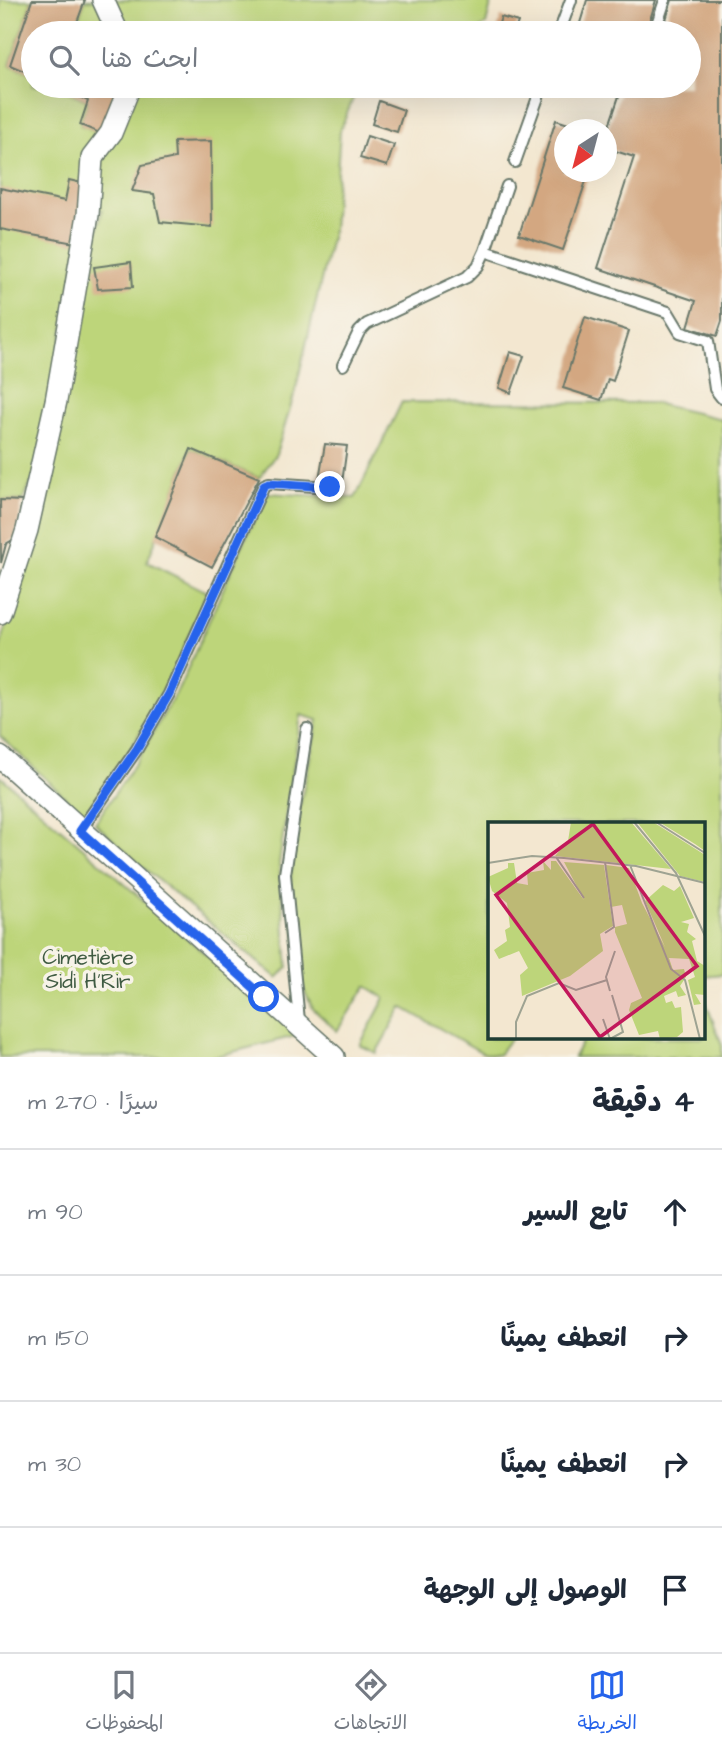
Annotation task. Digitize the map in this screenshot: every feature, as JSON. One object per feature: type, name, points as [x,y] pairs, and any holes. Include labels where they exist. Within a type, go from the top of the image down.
[{"type":"street","points":[[103,0],[113,21]]},
{"type":"street","points":[[0,613],[27,530],[56,401],[88,215],[92,158],[111,133],[125,98]]},
{"type":"street","points":[[0,757],[334,1057]]},
{"type":"lane","points":[[563,21],[571,0]]},
{"type":"lane","points":[[658,21],[664,0]]},
{"type":"lane","points":[[515,162],[537,98]]},
{"type":"lane","points":[[343,365],[359,332],[367,324],[467,277],[478,266],[507,186]]},
{"type":"lane","points":[[485,251],[668,312],[680,332],[708,341],[715,389],[722,398]]},
{"type":"lane","points":[[80,831],[137,749],[169,694],[264,485],[269,483],[330,487]]},
{"type":"lane","points":[[300,1028],[285,874],[307,729]]},
{"type":"green space","points":[[0,0],[32,0],[25,21],[21,21],[21,32],[10,65],[21,70],[21,98],[82,98],[88,101],[80,125],[106,135],[119,98],[353,98],[340,131],[333,229],[295,392],[276,454],[259,478],[191,449],[147,562],[207,592],[170,681],[127,755],[84,815],[0,736],[0,648],[28,548],[102,210],[85,205],[39,469],[22,501],[0,500]]},
{"type":"green space","points":[[85,0],[492,0],[487,21],[78,21]]},
{"type":"green space","points":[[402,402],[653,403],[722,419],[722,974],[704,976],[704,822],[488,822],[488,1040],[509,1040],[498,1055],[483,1053],[402,1007],[376,1053],[360,1045],[385,998],[366,986],[337,1031],[313,1009],[300,982],[290,884],[294,834],[318,720],[301,715],[279,863],[288,967],[277,978],[146,870],[95,823],[136,762],[179,688],[266,493],[355,498]]},
{"type":"green space","name":"Cimetière Sidi H'Rir","points":[[0,776],[299,1035],[213,1057],[0,1057]]},
{"type":"green space","points":[[704,998],[722,1045],[722,1057],[574,1057],[582,1042],[580,1040],[704,1040]]},
{"type":"building","points":[[32,0],[85,0],[78,21],[25,21]]},
{"type":"building","points":[[587,0],[656,0],[650,21],[581,21]]},
{"type":"building","points":[[672,0],[722,0],[722,321],[717,336],[688,327],[696,301],[598,268],[634,157],[617,152],[617,119],[611,119],[618,98],[701,98],[701,21],[666,21]]},
{"type":"building","points":[[21,32],[21,70],[10,65]]},
{"type":"building","points":[[82,98],[119,98],[107,136],[80,125],[88,101]]},
{"type":"building","points":[[379,101],[404,110],[397,132],[372,124]]},
{"type":"building","points":[[554,126],[554,182],[586,182],[563,250],[519,235]]},
{"type":"building","points":[[367,136],[394,145],[387,166],[360,158]]},
{"type":"building","points":[[211,141],[212,227],[160,222],[154,194],[132,191],[142,165],[175,158],[174,142]]},
{"type":"building","points":[[69,180],[90,185],[75,243],[0,229],[0,188],[65,201]]},
{"type":"building","points":[[131,262],[133,287],[98,289],[94,267]]},
{"type":"building","points":[[585,317],[629,331],[613,381],[608,379],[601,400],[563,388]]},
{"type":"building","points":[[510,352],[524,356],[511,393],[499,388]]},
{"type":"building","points":[[325,444],[347,446],[342,483],[319,479]]},
{"type":"building","points":[[191,449],[259,478],[212,567],[155,537]]},
{"type":"building","points":[[0,500],[22,501],[16,538],[6,544],[1,563]]},
{"type":"route","points":[[264,997],[80,831],[137,749],[169,694],[246,519],[264,485],[269,483],[330,487]]}]
